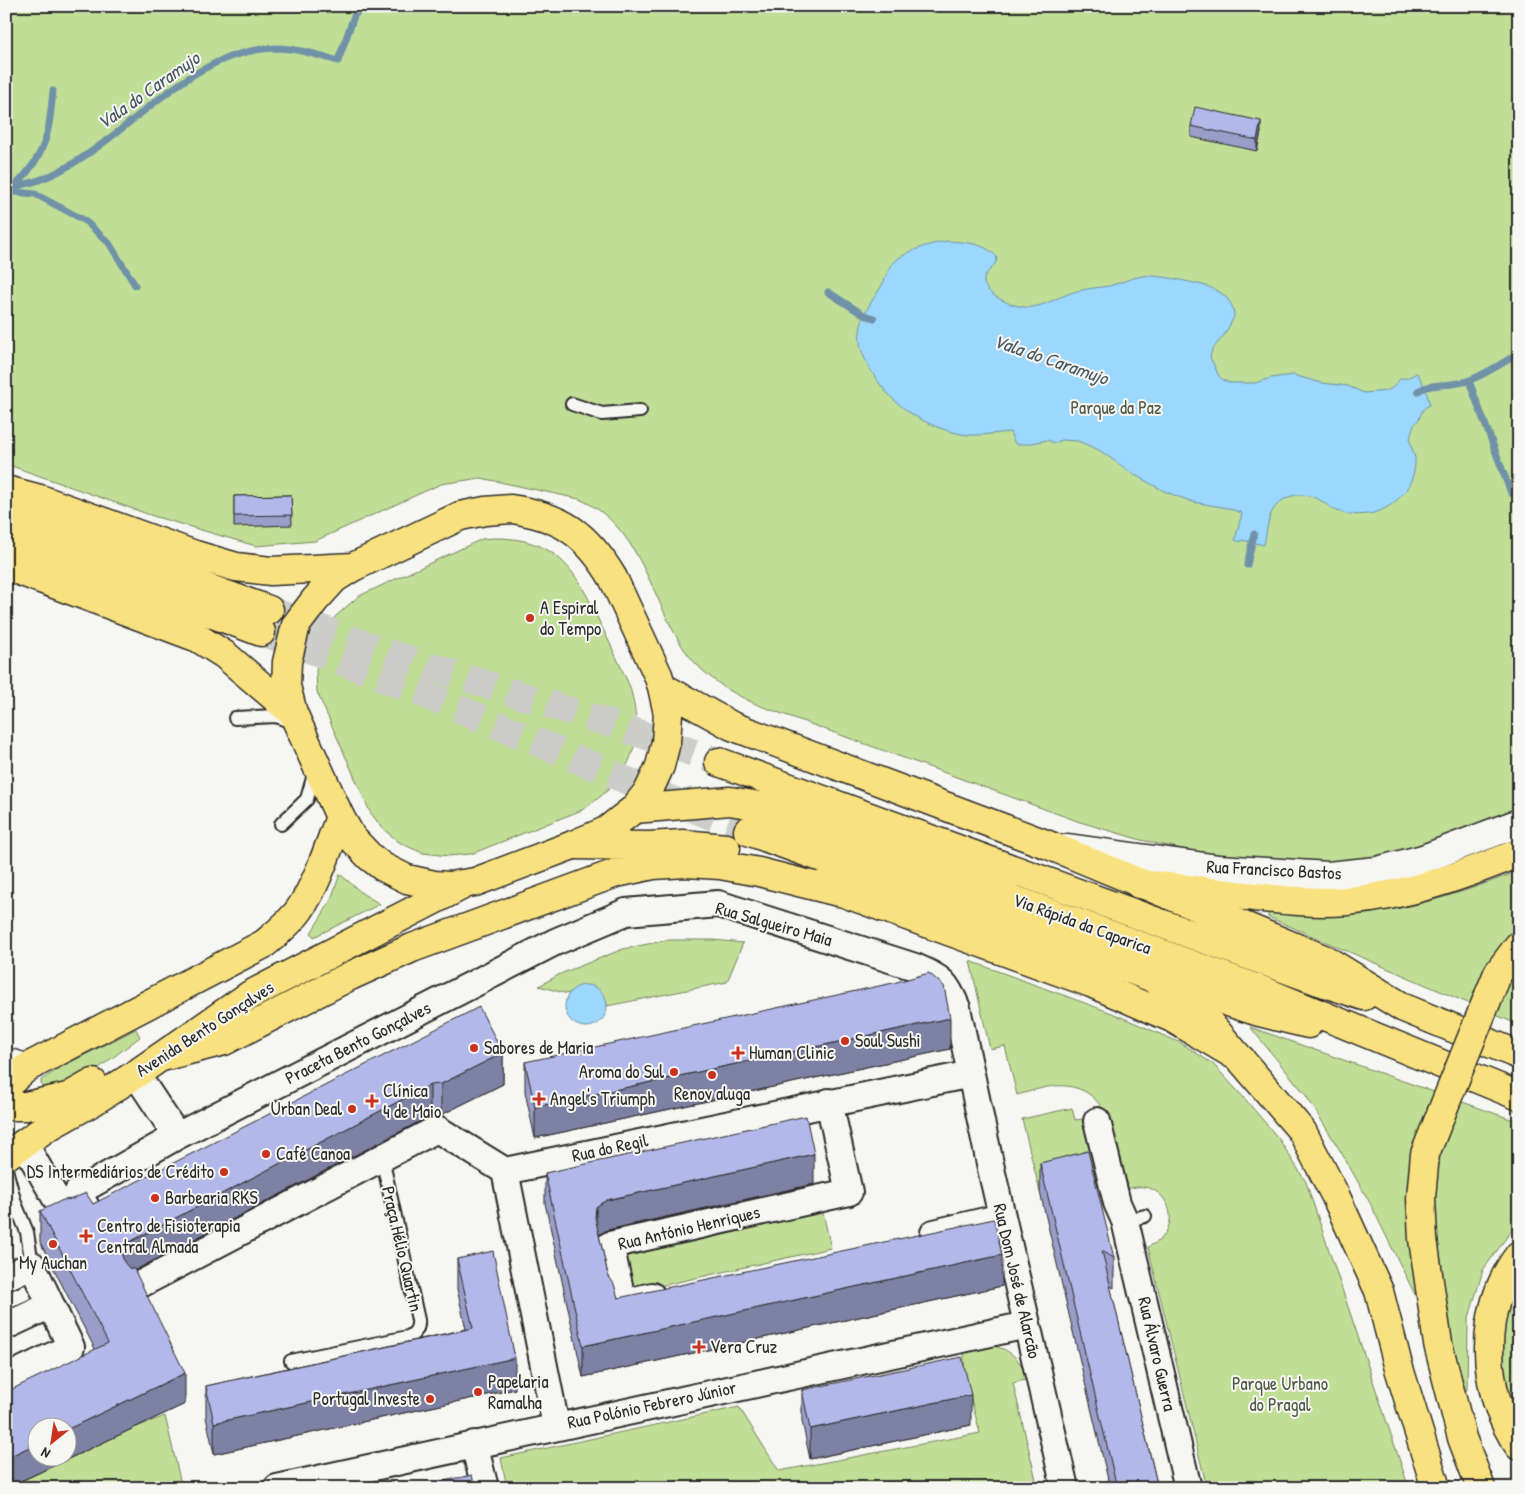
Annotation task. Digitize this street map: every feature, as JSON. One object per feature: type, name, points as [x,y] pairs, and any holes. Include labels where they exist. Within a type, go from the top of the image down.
[{"type":"main road","points":[[6,490],[40,499],[236,568],[271,571],[353,567]]},
{"type":"main road","points":[[511,509],[538,514],[566,525],[580,536],[606,566],[662,686],[668,714],[666,742],[660,766],[649,790],[634,809],[606,832],[487,878],[449,886],[434,885],[408,879],[388,870],[370,857],[352,838],[340,817],[295,718],[286,686],[287,662],[296,625],[334,579],[353,567],[460,516],[511,509]]},
{"type":"main road","points":[[6,513],[265,621],[6,538]]},
{"type":"main road","points":[[6,566],[198,638],[225,654],[295,718]]},
{"type":"main road","points":[[662,686],[732,726],[1052,846],[1139,884],[1326,960],[1404,1008]]},
{"type":"main road","points":[[719,762],[1318,981],[1404,1008],[1519,1055]]},
{"type":"main road","name":"Via Rápida da Caparica","points":[[634,809],[730,801],[759,806],[1217,973],[1519,1096]]},
{"type":"main road","points":[[6,1086],[16,1065],[201,978],[264,944],[286,926],[300,909],[314,884],[340,817]]},
{"type":"main road","points":[[748,831],[1151,977],[1259,1012],[1394,1045]]},
{"type":"main road","points":[[573,845],[648,846],[683,844],[720,846],[764,859],[838,892],[1091,983],[1172,1018],[1241,1059]]},
{"type":"main road","points":[[1139,884],[1285,900],[1346,901],[1384,896],[1427,885],[1452,878],[1519,853]]},
{"type":"main road","points":[[162,1057],[224,1041],[350,976],[412,948],[616,873],[653,865],[686,863],[720,865],[759,872],[838,892]]},
{"type":"main road","name":"Avenida Bento Gonçalves","points":[[15,1150],[162,1057],[250,995],[463,884]]},
{"type":"main road","points":[[1481,1488],[1462,1438],[1438,1344],[1423,1239],[1421,1198],[1425,1154],[1498,974],[1519,945]]},
{"type":"main road","points":[[1151,977],[1199,1011],[1302,1132],[1336,1197],[1379,1291],[1398,1365],[1436,1488]]},
{"type":"main road","points":[[6,1106],[26,1106],[68,1097],[102,1078],[184,1023],[250,995]]},
{"type":"main road","points":[[1519,1255],[1511,1265],[1498,1294],[1490,1322],[1488,1354],[1498,1407],[1510,1433],[1519,1446]]},
{"type":"street","name":"Rua Francisco Bastos","points":[[1052,846],[1219,869],[1328,876],[1377,871],[1423,859],[1519,823]]},
{"type":"street","name":"Rua Salgueiro Maia","points":[[458,992],[555,942],[626,912],[718,904],[915,967],[940,979],[949,989],[957,1008],[971,1074]]},
{"type":"street","name":"Praceta Bento Gonçalves","points":[[15,1150],[66,1216],[86,1207],[78,1192],[177,1136],[458,992]]},
{"type":"street","points":[[136,1074],[177,1136]]},
{"type":"street","name":"Rua do Regil","points":[[505,1171],[829,1102],[971,1074]]},
{"type":"street","name":"Rua Dom José de Alarcão","points":[[971,1074],[1026,1325],[1065,1488]]},
{"type":"street","name":"Rua António Henriques","points":[[679,1290],[623,1303],[610,1245],[850,1192],[829,1102]]},
{"type":"street","name":"Rua Álvaro Guerra","points":[[1097,1121],[1116,1203],[1135,1218],[1188,1488]]},
{"type":"street","name":"Praça Hélio Quartin","points":[[137,1286],[437,1129],[505,1171]]},
{"type":"street","points":[[505,1171],[556,1426]]},
{"type":"street","points":[[907,1239],[1002,1217]]},
{"type":"street","points":[[6,1277],[32,1265],[63,1314],[71,1347],[6,1378]]},
{"type":"street","points":[[6,1326],[63,1314]]},
{"type":"street","name":"Rua Polónio Febrero Júnior","points":[[277,1488],[1026,1325]]},
{"type":"street","points":[[474,1444],[485,1488]]},
{"type":"lane","points":[[572,404],[602,414],[640,411]]},
{"type":"lane","points":[[235,718],[276,716],[295,718]]},
{"type":"lane","points":[[282,824],[307,799],[317,766]]},
{"type":"lane","name":"Praça Hélio Quartin","points":[[291,1361],[408,1337],[417,1328],[418,1320],[382,1158]]},
{"type":"lane","points":[[6,1169],[15,1203],[27,1232],[32,1265]]},
{"type":"green space","name":"Parque da Paz","points":[[6,6],[1519,6],[1519,813],[1445,842],[1349,864],[1210,855],[1141,840],[1080,822],[758,705],[723,687],[703,671],[686,652],[669,622],[640,561],[615,524],[599,510],[579,499],[481,478],[441,484],[315,541],[256,546],[153,516],[6,464]]},
{"type":"green space","points":[[482,539],[514,539],[532,543],[548,550],[572,572],[590,602],[630,687],[635,707],[635,743],[623,772],[599,798],[582,810],[471,854],[448,856],[423,853],[399,842],[383,829],[370,812],[317,692],[316,671],[320,649],[334,618],[359,596]]},
{"type":"green space","points":[[1519,871],[1519,1025],[1268,917],[1268,913],[1330,915],[1367,913],[1406,907],[1445,897]]},
{"type":"green space","points":[[340,874],[363,894],[380,904],[314,937],[311,933],[330,902]]},
{"type":"green space","points":[[668,940],[714,940],[743,943],[727,982],[607,1006],[605,998],[574,989],[568,994],[539,986],[560,974],[623,949]]},
{"type":"green space","name":"Parque Urbano do Pragal","points":[[970,961],[1112,1013],[1181,1043],[1213,1064],[1279,1139],[1306,1182],[1409,1488],[1207,1488],[1148,1247],[1156,1243],[1166,1232],[1170,1218],[1167,1204],[1158,1193],[1151,1189],[1134,1187],[1124,1190],[1106,1117],[1088,1093],[1066,1086],[1054,1086],[1017,1095],[1005,1046],[990,1049]]},
{"type":"green space","points":[[1250,1027],[1519,1122],[1519,1224],[1509,1234],[1483,1270],[1468,1321],[1467,1390],[1464,1391],[1370,1203],[1341,1152],[1305,1094]]},
{"type":"green space","points":[[136,1029],[140,1037],[95,1071],[42,1094],[41,1080],[65,1065]]},
{"type":"green space","points":[[1072,1108],[1075,1120],[1082,1119],[1097,1179],[1040,1192],[1022,1119]]},
{"type":"green space","points":[[821,1204],[831,1248],[628,1293],[618,1250]]},
{"type":"green space","points":[[1519,1283],[1519,1421],[1506,1391],[1500,1352],[1509,1305]]},
{"type":"green space","points":[[989,1345],[1004,1349],[1014,1356],[1029,1379],[1013,1383],[1038,1488],[507,1488],[501,1458],[739,1407],[779,1471],[980,1433],[964,1373],[964,1350]]},
{"type":"green space","points":[[165,1416],[182,1488],[7,1488],[54,1466],[78,1466],[78,1454],[134,1428]]},
{"type":"water","points":[[948,241],[974,244],[992,252],[997,257],[996,261],[985,276],[984,283],[991,293],[998,298],[1020,306],[1045,304],[1073,292],[1109,286],[1142,276],[1174,279],[1206,286],[1217,291],[1229,301],[1234,317],[1225,334],[1212,350],[1210,357],[1219,376],[1230,383],[1255,383],[1271,378],[1293,375],[1322,383],[1348,386],[1364,393],[1387,391],[1400,379],[1417,373],[1425,387],[1430,405],[1425,407],[1412,430],[1410,442],[1415,458],[1415,467],[1410,482],[1396,501],[1389,506],[1377,512],[1360,515],[1337,511],[1311,496],[1297,495],[1284,499],[1270,516],[1264,545],[1235,540],[1242,513],[1227,508],[1193,502],[1166,492],[1133,474],[1099,450],[1078,441],[1062,440],[1055,443],[1047,440],[1015,444],[1010,432],[966,435],[947,430],[920,419],[896,402],[877,380],[863,354],[860,345],[860,331],[868,308],[895,261],[909,252]]},
{"type":"water","points":[[586,985],[601,991],[607,1006],[601,1021],[586,1027],[571,1021],[565,1006],[571,991]]},
{"type":"building","points":[[1195,107],[1261,121],[1257,140],[1191,126]]},
{"type":"building","points":[[291,495],[292,515],[234,516],[234,496]]},
{"type":"building","points":[[929,973],[944,986],[950,1018],[535,1107],[525,1062],[893,983]]},
{"type":"building","points":[[479,1007],[503,1053],[441,1084],[430,1085],[122,1246],[124,1249],[122,1255],[124,1262],[129,1268],[134,1269],[185,1373],[78,1424],[78,1416],[28,1416],[28,1448],[6,1458],[6,1392],[108,1343],[40,1211],[63,1200],[72,1199],[86,1193],[93,1204]]},
{"type":"building","points":[[806,1116],[814,1154],[607,1200],[596,1207],[595,1217],[608,1275],[614,1284],[618,1298],[994,1219],[1002,1255],[583,1346],[545,1173]]},
{"type":"building","points":[[1088,1151],[1114,1258],[1102,1251],[1158,1488],[1117,1488],[1040,1163]]},
{"type":"building","points":[[493,1251],[515,1358],[214,1423],[206,1386],[473,1328],[457,1259]]},
{"type":"building","points":[[962,1357],[971,1395],[810,1429],[802,1390]]},
{"type":"building","points":[[472,1475],[475,1488],[411,1488]]},
{"type":"waterway","name":"Vala do Caramujo","points":[[6,189],[55,174],[99,146],[182,82],[227,58],[252,51],[278,48],[301,51],[338,61],[354,16],[362,6]]},
{"type":"waterway","name":"Vala do Caramujo","points":[[16,185],[34,163],[45,142],[53,91]]},
{"type":"waterway","name":"Vala do Caramujo","points":[[6,191],[35,194],[84,220],[109,243],[135,285]]},
{"type":"waterway","name":"Vala do Caramujo","points":[[828,292],[864,315],[874,318]]},
{"type":"waterway","name":"Vala do Caramujo","points":[[1418,391],[1429,386],[1461,383],[1474,378],[1519,353]]},
{"type":"waterway","name":"Vala do Caramujo","points":[[1469,381],[1511,493]]},
{"type":"waterway","points":[[1247,565],[1254,534]]},
{"type":"tunnel","points":[[269,610],[391,654],[627,729],[719,762]]},
{"type":"tunnel","points":[[261,632],[384,678],[748,831]]},
{"type":"place","name":"A Espiral do Tempo","points":[[530,618]]},
{"type":"place","name":"Soul Sushi","points":[[845,1041]]},
{"type":"place","name":"Sabores de Maria","points":[[474,1048]]},
{"type":"place","name":"Human Clinic","points":[[738,1053]]},
{"type":"place","name":"Aroma do Sul","points":[[674,1072]]},
{"type":"place","name":"Renov aluga","points":[[712,1075]]},
{"type":"place","name":"Angel's Triumph","points":[[539,1099]]},
{"type":"place","name":"Clínica 4 de Maio","points":[[372,1101]]},
{"type":"place","name":"Urban Deal","points":[[352,1109]]},
{"type":"place","name":"Café Canoa","points":[[266,1154]]},
{"type":"place","name":"DS Intermediários de Crédito","points":[[224,1172]]},
{"type":"place","name":"Barbearia RKS","points":[[155,1198]]},
{"type":"place","name":"Centro de Fisioterapia Central Almada","points":[[86,1236]]},
{"type":"place","name":"My Auchan","points":[[53,1244]]},
{"type":"place","name":"Vera Cruz","points":[[699,1347]]},
{"type":"place","name":"Papelaria Ramalha","points":[[478,1392]]},
{"type":"place","name":"Portugal Investe","points":[[430,1399]]}]
